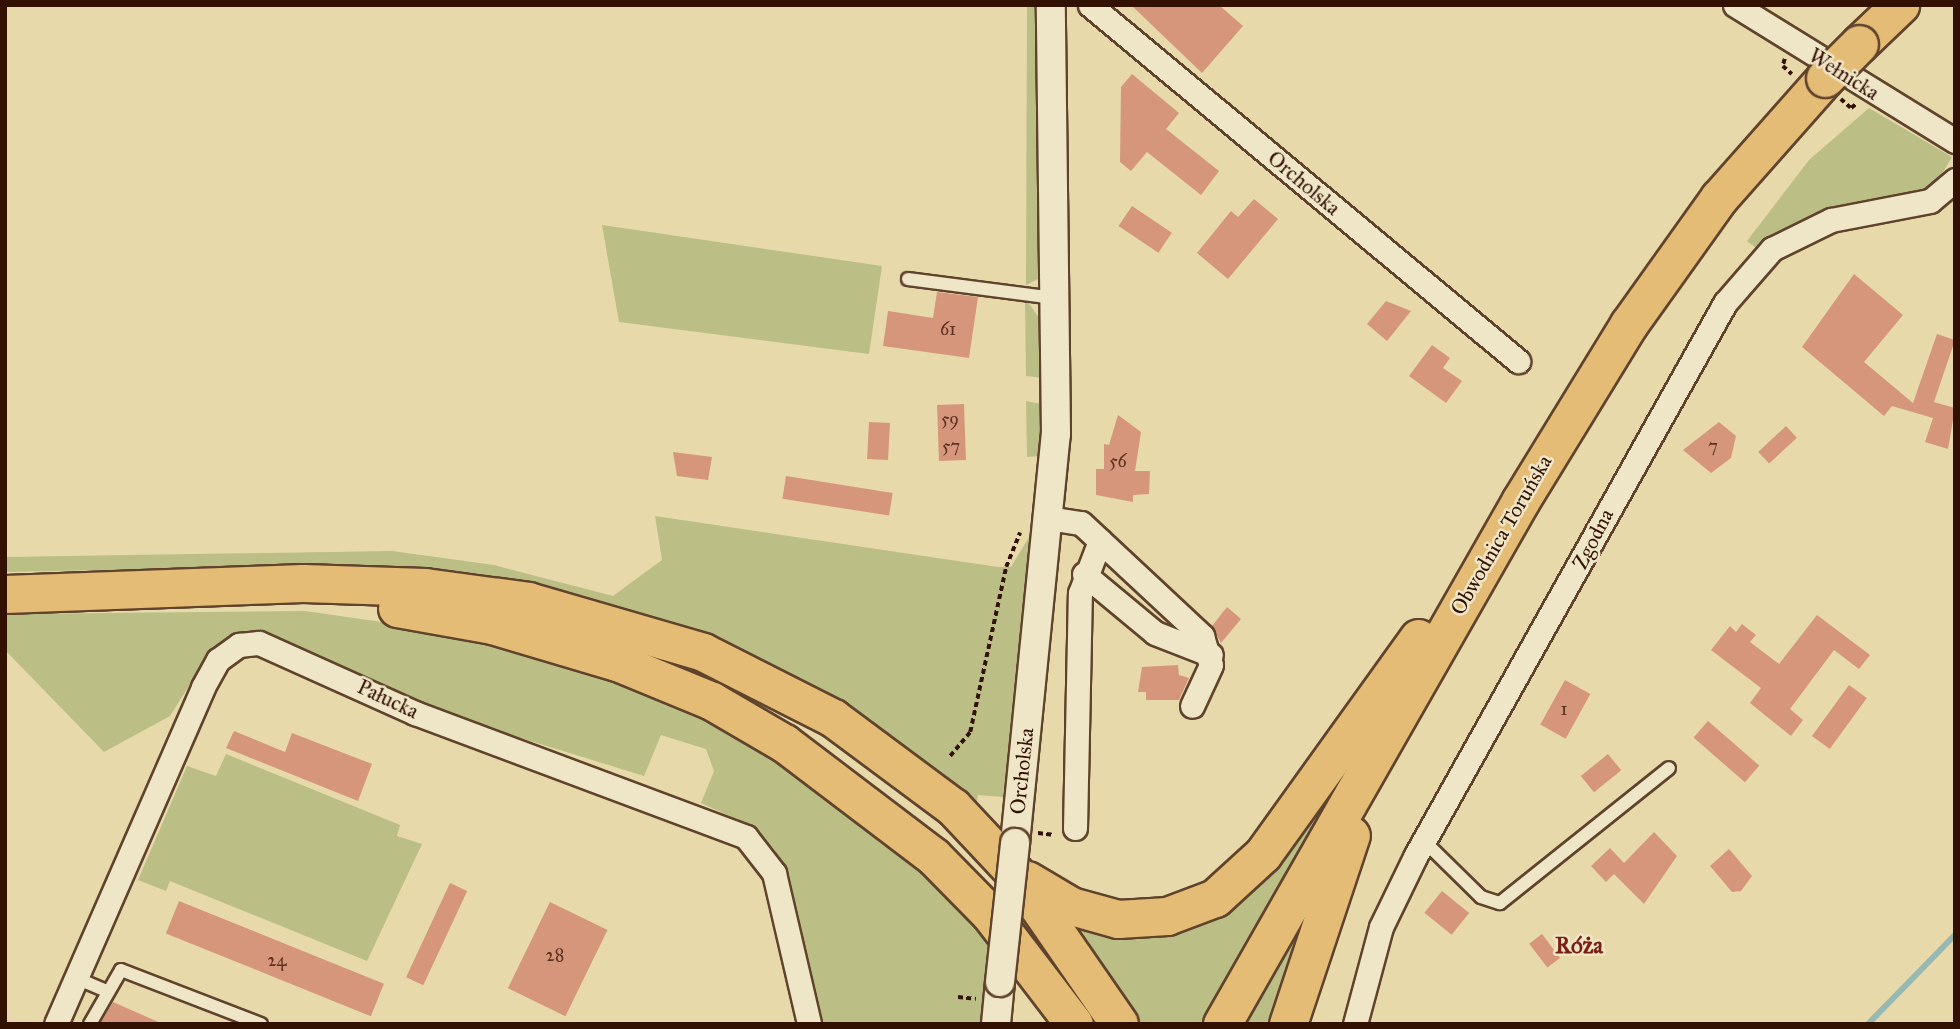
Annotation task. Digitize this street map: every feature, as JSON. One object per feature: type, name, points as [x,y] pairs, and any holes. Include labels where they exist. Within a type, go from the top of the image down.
[{"type":"main road","name":"Obwodnica Toruńska","points":[[1222,1024],[1521,500],[1670,262],[1811,78],[1859,44],[1900,5]]},
{"type":"main road","points":[[5,594],[215,590],[319,583],[460,591],[528,601],[703,652],[768,680],[854,732],[953,807],[1016,844],[1050,896],[1108,918],[1167,916],[1224,892],[1263,854],[1521,500]]},
{"type":"main road","points":[[215,590],[482,622],[617,662],[712,701],[815,763],[919,844],[990,914],[1074,1024]]},
{"type":"main road","points":[[1288,1024],[1340,861],[1431,656]]},
{"type":"main road","points":[[1016,844],[1119,1024]]},
{"type":"street","name":"Orcholska","points":[[994,1002],[1016,844],[1036,521],[1056,434],[1051,5]]},
{"type":"street","name":"Orcholska","points":[[1090,5],[1518,361]]},
{"type":"street","name":"Wełnicka","points":[[1735,5],[1955,141]]},
{"type":"street","name":"Zgodna","points":[[1355,1024],[1381,927],[1424,841],[1622,481],[1751,267],[1772,249],[1831,220],[1930,201],[1955,180]]},
{"type":"street","points":[[1036,521],[1076,520],[1202,636],[1211,655],[1192,706]]},
{"type":"street","points":[[1070,832],[1083,574],[1100,541]]},
{"type":"street","points":[[1083,574],[1155,633],[1211,655]]},
{"type":"street","name":"Pałucka","points":[[56,1024],[203,687],[218,660],[239,645],[259,643],[415,713],[746,837],[774,873],[809,1024]]},
{"type":"lane","points":[[908,279],[1054,298]]},
{"type":"lane","points":[[1424,841],[1482,897],[1500,903],[1669,768]]},
{"type":"lane","points":[[90,1024],[104,990],[121,970],[261,1024]]},
{"type":"lane","points":[[76,978],[104,990]]},
{"type":"path","points":[[1788,54],[1783,66],[1811,78]]},
{"type":"path","points":[[950,756],[970,732],[1006,566],[1036,521]]},
{"type":"path","points":[[1016,844],[1070,832]]},
{"type":"path","points":[[958,997],[994,1002]]},
{"type":"green space","points":[[1027,5],[1036,5],[1042,277],[1026,285]]},
{"type":"green space","points":[[1869,108],[1952,157],[1934,187],[1759,250],[1747,241],[1809,160]]},
{"type":"green space","points":[[602,225],[882,266],[869,354],[619,322]]},
{"type":"green space","points":[[1025,298],[1042,322],[1043,378],[1026,376]]},
{"type":"green space","points":[[1026,401],[1046,405],[1042,456],[1027,457]]},
{"type":"green space","points":[[655,516],[998,567],[1011,567],[1035,527],[1003,797],[978,795],[975,811],[567,595],[475,573],[301,566],[5,572],[5,557],[392,551],[494,565],[613,596],[662,560]]},
{"type":"green space","points":[[305,611],[480,636],[610,679],[741,737],[871,826],[991,933],[985,1024],[822,1024],[775,850],[753,827],[701,803],[714,771],[706,749],[661,735],[644,776],[424,708],[276,637],[245,635],[210,652],[170,716],[104,752],[5,650],[5,614]]},
{"type":"green space","points":[[1393,688],[1207,1024],[1136,1024],[1061,915],[1170,927]]},
{"type":"green space","points":[[226,754],[400,825],[397,836],[422,844],[367,961],[170,881],[166,891],[138,880],[187,766],[216,776]]},
{"type":"green space","points":[[1318,882],[1279,1024],[1237,1024]]},
{"type":"building","points":[[1131,5],[1219,5],[1243,26],[1202,73]]},
{"type":"building","points":[[1132,74],[1179,113],[1166,129],[1219,171],[1201,195],[1147,152],[1131,171],[1120,162],[1121,87]]},
{"type":"building","points":[[1254,199],[1278,219],[1228,279],[1197,253],[1231,211],[1238,217]]},
{"type":"building","points":[[1132,206],[1172,233],[1158,253],[1119,226]]},
{"type":"building","points":[[1854,274],[1903,315],[1864,362],[1913,403],[1937,334],[1955,340],[1934,402],[1955,408],[1948,449],[1925,442],[1933,418],[1892,406],[1884,416],[1802,347]]},
{"type":"building","points":[[937,292],[978,297],[969,358],[883,346],[888,311],[933,318]]},
{"type":"building","points":[[1386,301],[1411,311],[1387,341],[1367,324]]},
{"type":"building","points":[[1432,345],[1450,358],[1443,368],[1462,381],[1446,403],[1409,376]]},
{"type":"building","points":[[964,404],[966,460],[939,461],[937,405]]},
{"type":"building","points":[[1118,415],[1141,432],[1135,471],[1150,471],[1149,494],[1133,495],[1133,502],[1096,495],[1096,469],[1104,469],[1104,444],[1109,445]]},
{"type":"building","points":[[869,422],[890,423],[888,460],[867,459]]},
{"type":"building","points":[[1719,422],[1736,436],[1731,458],[1711,473],[1683,450]]},
{"type":"building","points":[[1786,426],[1797,438],[1769,464],[1758,452]]},
{"type":"building","points":[[673,452],[712,457],[708,480],[677,476]]},
{"type":"building","points":[[786,476],[893,493],[889,516],[782,499]]},
{"type":"building","points":[[1227,607],[1241,619],[1221,643],[1212,626]]},
{"type":"building","points":[[1817,615],[1870,655],[1859,669],[1834,650],[1790,709],[1803,720],[1791,736],[1750,703],[1761,688],[1711,650],[1730,626],[1736,632],[1742,624],[1756,635],[1750,642],[1779,664]]},
{"type":"building","points":[[1178,665],[1179,675],[1189,678],[1179,700],[1146,700],[1146,692],[1138,692],[1142,667]]},
{"type":"building","points":[[1565,680],[1590,694],[1566,739],[1540,725]]},
{"type":"building","points":[[1849,685],[1867,698],[1830,749],[1812,736]]},
{"type":"building","points":[[1708,721],[1759,766],[1745,782],[1694,738]]},
{"type":"building","points":[[234,731],[285,752],[292,733],[372,764],[358,801],[226,748]]},
{"type":"building","points":[[1608,754],[1621,770],[1594,792],[1581,776]]},
{"type":"building","points":[[1654,832],[1677,856],[1644,904],[1614,874],[1606,882],[1591,866],[1610,848],[1624,863]]},
{"type":"building","points":[[1729,849],[1752,876],[1741,891],[1732,892],[1710,866]]},
{"type":"building","points":[[450,883],[467,891],[423,985],[406,977]]},
{"type":"building","points":[[1442,891],[1469,913],[1452,935],[1424,913]]},
{"type":"building","points":[[179,901],[384,984],[371,1016],[166,933]]},
{"type":"building","points":[[550,902],[608,930],[565,1016],[508,988]]},
{"type":"building","points":[[1542,934],[1560,958],[1547,968],[1529,944]]},
{"type":"building","points":[[113,1002],[163,1024],[100,1024]]},
{"type":"waterway","points":[[1868,1024],[1955,935]]},
{"type":"district","name":"Róża","points":[[1579,945]]}]
